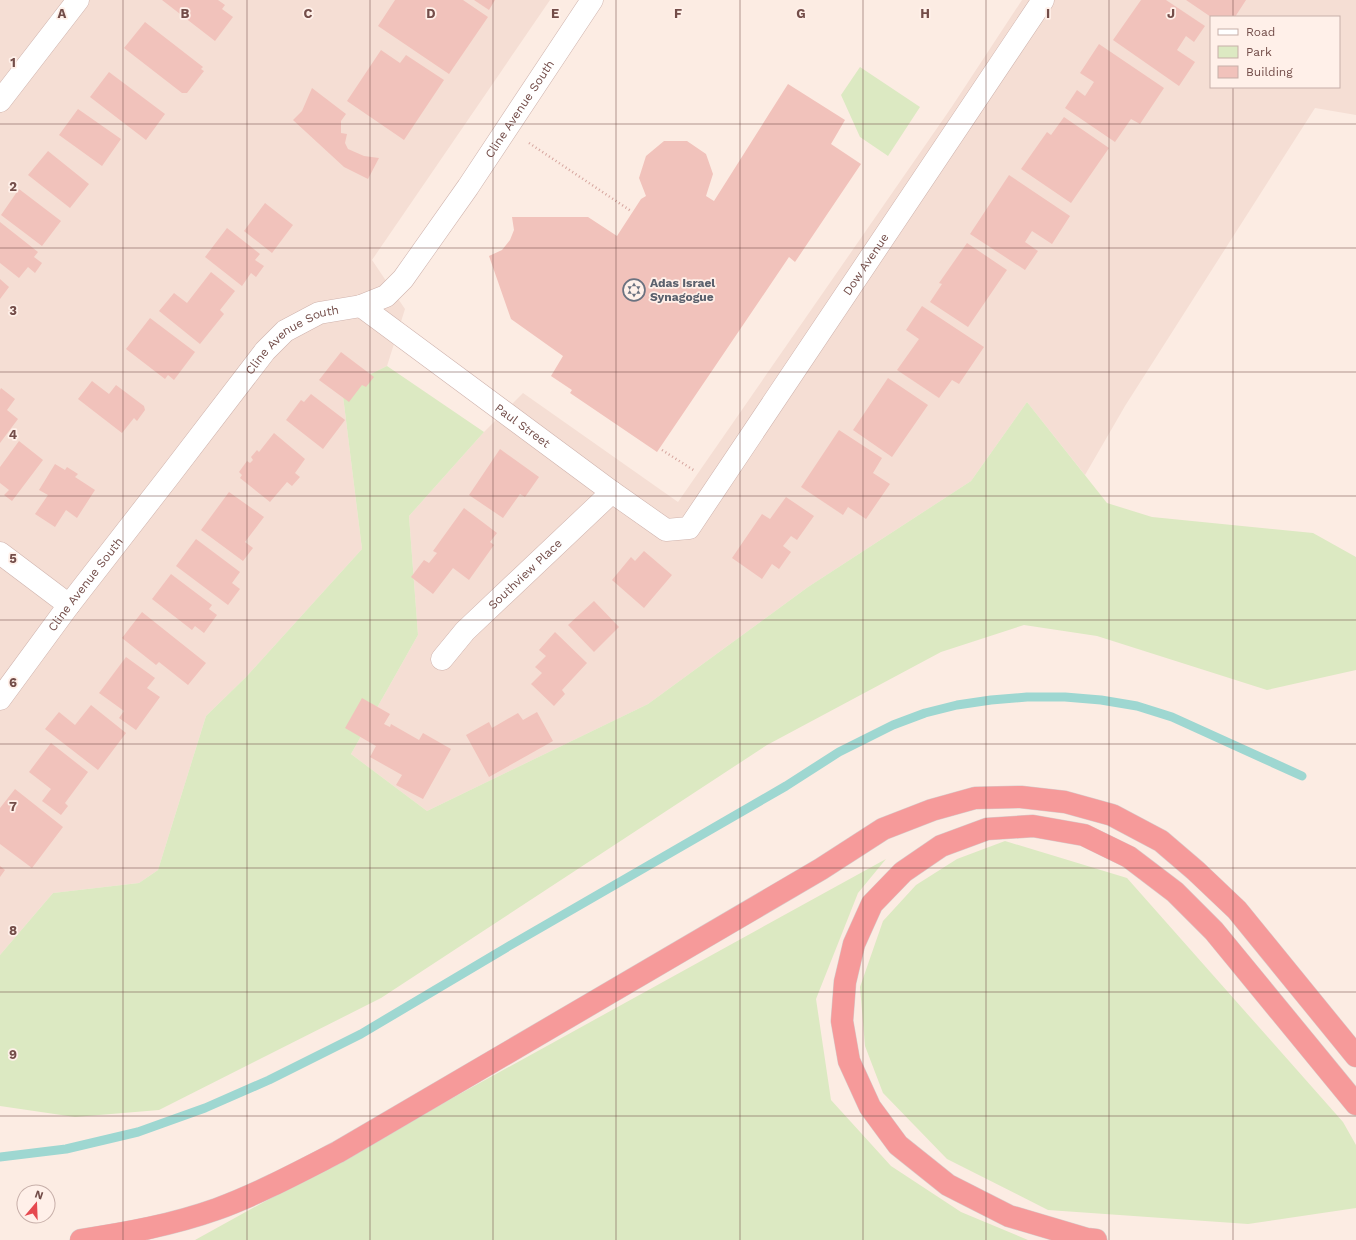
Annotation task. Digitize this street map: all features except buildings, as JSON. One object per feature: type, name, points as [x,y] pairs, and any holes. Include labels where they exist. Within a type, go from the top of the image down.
[{"type":"highway","points":[[81,1240],[133,1232],[176,1222],[217,1209],[299,1173],[338,1152],[794,884],[883,829],[932,810],[976,798],[1021,797],[1065,802],[1112,815],[1161,841],[1196,871],[1236,910],[1356,1056]]},
{"type":"highway","points":[[1096,1240],[1087,1239],[1009,1216],[948,1185],[898,1145],[870,1107],[849,1061],[842,1021],[845,982],[854,944],[872,904],[903,872],[941,846],[987,829],[1033,826],[1084,835],[1130,857],[1175,892],[1214,931],[1356,1104]]},
{"type":"street","points":[[0,102],[78,0]]},
{"type":"street","name":"Cline Avenue South","points":[[0,699],[69,605],[265,351],[285,331],[319,313],[360,306],[386,296],[403,279],[507,128],[592,0]]},
{"type":"street","name":"Dow Avenue","points":[[689,528],[1043,0]]},
{"type":"street","name":"Paul Street","points":[[360,306],[612,492],[666,530],[689,528]]},
{"type":"street","name":"Southview Place","points":[[442,660],[465,631],[612,492]]},
{"type":"street","points":[[0,553],[69,605]]},
{"type":"path","points":[[507,128],[631,211]]},
{"type":"path","points":[[662,450],[717,486]]},
{"type":"shaded area","points":[[0,0],[550,0],[372,260],[405,309],[387,366],[342,388],[362,549],[246,677],[206,716],[158,870],[139,883],[53,893],[0,955]]},
{"type":"shaded area","points":[[1022,0],[1356,0],[1356,115],[1315,108],[1125,406],[1085,475],[1027,402],[971,481],[808,587],[648,704],[427,811],[351,754],[418,635],[409,516],[484,432],[523,393],[678,502],[951,108]]},
{"type":"green space","points":[[860,67],[920,107],[888,156],[860,137],[841,95]]},
{"type":"green space","points":[[387,366],[484,432],[409,516],[418,635],[351,754],[427,811],[648,704],[808,587],[971,481],[1027,402],[1107,503],[1152,517],[1313,533],[1356,557],[1356,670],[1267,690],[1097,636],[1024,625],[941,652],[767,745],[381,998],[159,1110],[75,1117],[0,1106],[0,955],[53,893],[139,883],[158,870],[206,716],[246,677],[362,549],[342,388]]},
{"type":"green space","points":[[1005,841],[1127,878],[1343,1122],[1356,1145],[1356,1208],[1248,1224],[1048,1210],[947,1159],[883,1093],[865,1046],[860,987],[883,921],[916,885],[957,859]]},
{"type":"green space","points":[[886,859],[858,893],[816,999],[831,1100],[891,1166],[961,1212],[1028,1240],[195,1240]]},
{"type":"waterway","points":[[0,1157],[66,1149],[138,1132],[205,1108],[269,1080],[361,1034],[509,946],[786,786],[839,752],[893,725],[925,713],[957,705],[1027,697],[1065,697],[1101,700],[1137,706],[1172,717],[1302,776]]},
{"type":"place","name":"Adas Israel Synagogue","points":[[634,290]]}]
